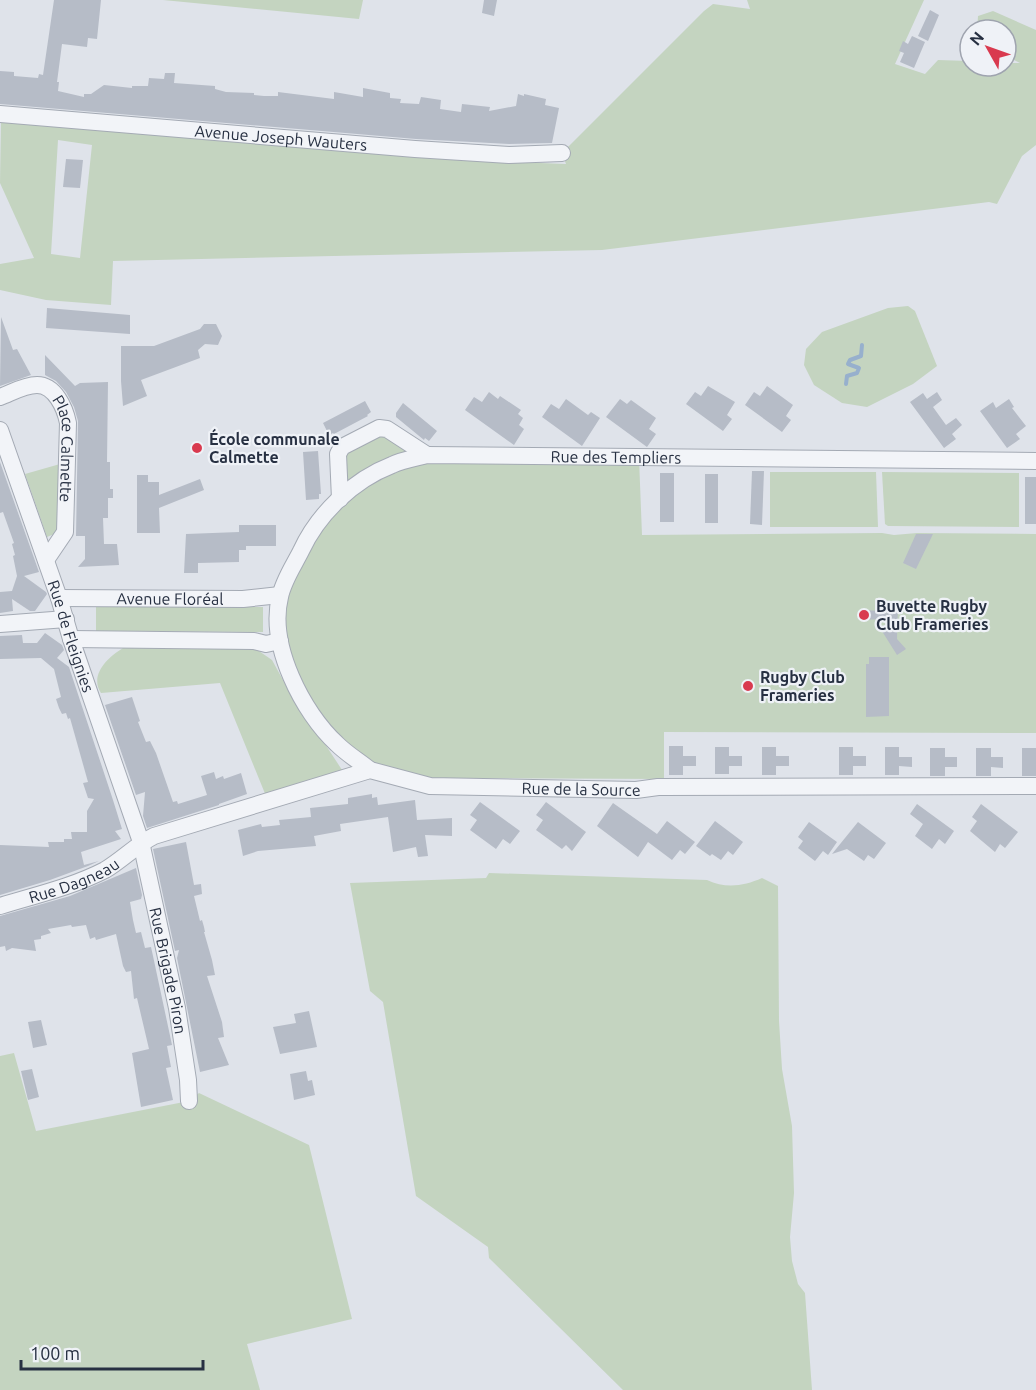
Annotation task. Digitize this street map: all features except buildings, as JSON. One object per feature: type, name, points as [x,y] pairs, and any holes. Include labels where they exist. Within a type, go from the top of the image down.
[{"type":"street","name":"Avenue Joseph Wauters","points":[[0,114],[416,149],[509,155],[562,153]]},
{"type":"street","name":"Place Calmette","points":[[0,397],[27,386],[39,384],[51,390],[65,408],[68,423],[65,532],[46,560]]},
{"type":"street","points":[[340,500],[339,454],[342,447],[379,428],[387,429],[427,455]]},
{"type":"street","name":"Rue de Fleignies","points":[[0,430],[141,842]]},
{"type":"street","name":"Rue des Templiers","points":[[370,770],[338,745],[314,716],[293,680],[280,641],[278,612],[280,595],[308,536],[357,484],[391,465],[427,455],[1036,461]]},
{"type":"street","name":"Avenue Floréal","points":[[59,598],[243,599],[280,595]]},
{"type":"street","points":[[0,624],[66,619]]},
{"type":"street","points":[[71,639],[254,641],[266,644],[280,641]]},
{"type":"street","points":[[141,842],[166,832],[370,770]]},
{"type":"street","name":"Rue de la Source","points":[[370,770],[430,786],[636,790],[658,787],[1036,786]]},
{"type":"street","name":"Rue Dagneau","points":[[0,906],[73,885],[107,869],[141,842]]},
{"type":"street","name":"Rue Brigade Piron","points":[[141,842],[177,1008],[189,1101]]},
{"type":"green space","points":[[163,0],[363,0],[359,19]]},
{"type":"green space","points":[[747,0],[924,0],[895,64],[925,74],[938,60],[958,61],[958,78],[1018,78],[1018,63],[1020,63],[1018,62],[1018,22],[1036,30],[1036,145],[1022,156],[997,204],[989,202],[602,250],[113,261],[111,305],[46,300],[0,290],[0,264],[34,258],[0,183],[1,120],[492,161],[566,164],[562,153],[713,4],[750,9]],"holes":[[[58,140],[92,145],[80,258],[51,254]]]},
{"type":"green space","points":[[993,11],[1009,18],[978,18]]},
{"type":"green space","points":[[908,306],[915,311],[937,366],[913,384],[867,407],[842,403],[814,385],[804,365],[806,349],[822,332],[888,308]]},
{"type":"green space","points":[[379,428],[427,455],[639,458],[642,535],[1036,534],[1036,733],[664,732],[664,779],[433,778],[407,773],[353,756],[314,716],[278,628],[308,536],[340,499],[338,454]]},
{"type":"green space","points":[[60,464],[59,532],[47,537],[25,474]]},
{"type":"green space","points":[[770,472],[876,472],[878,527],[770,527]]},
{"type":"green space","points":[[882,472],[1019,473],[1019,527],[888,526],[885,524]]},
{"type":"green space","points":[[96,606],[263,607],[263,632],[96,631]]},
{"type":"green space","points":[[123,648],[256,649],[272,660],[346,776],[268,801],[220,683],[101,693],[97,680],[99,673],[106,661]]},
{"type":"green space","points":[[489,873],[707,880],[721,885],[742,885],[762,878],[778,886],[779,1021],[782,1069],[792,1126],[794,1193],[790,1237],[792,1261],[798,1284],[805,1293],[812,1390],[623,1390],[489,1258],[488,1247],[416,1196],[383,1002],[370,991],[350,883],[486,878]]},
{"type":"green space","points":[[14,1053],[36,1131],[189,1101],[199,1093],[309,1145],[352,1319],[247,1344],[260,1390],[0,1390],[0,1056]]},
{"type":"waterway","points":[[846,384],[847,376],[857,373],[859,368],[848,364],[850,360],[861,356],[862,345]]},
{"type":"place","name":"École communale Calmette","points":[[197,448]]},
{"type":"place","name":"Buvette Rugby Club Frameries","points":[[864,615]]},
{"type":"place","name":"Rugby Club Frameries","points":[[748,686]]}]
